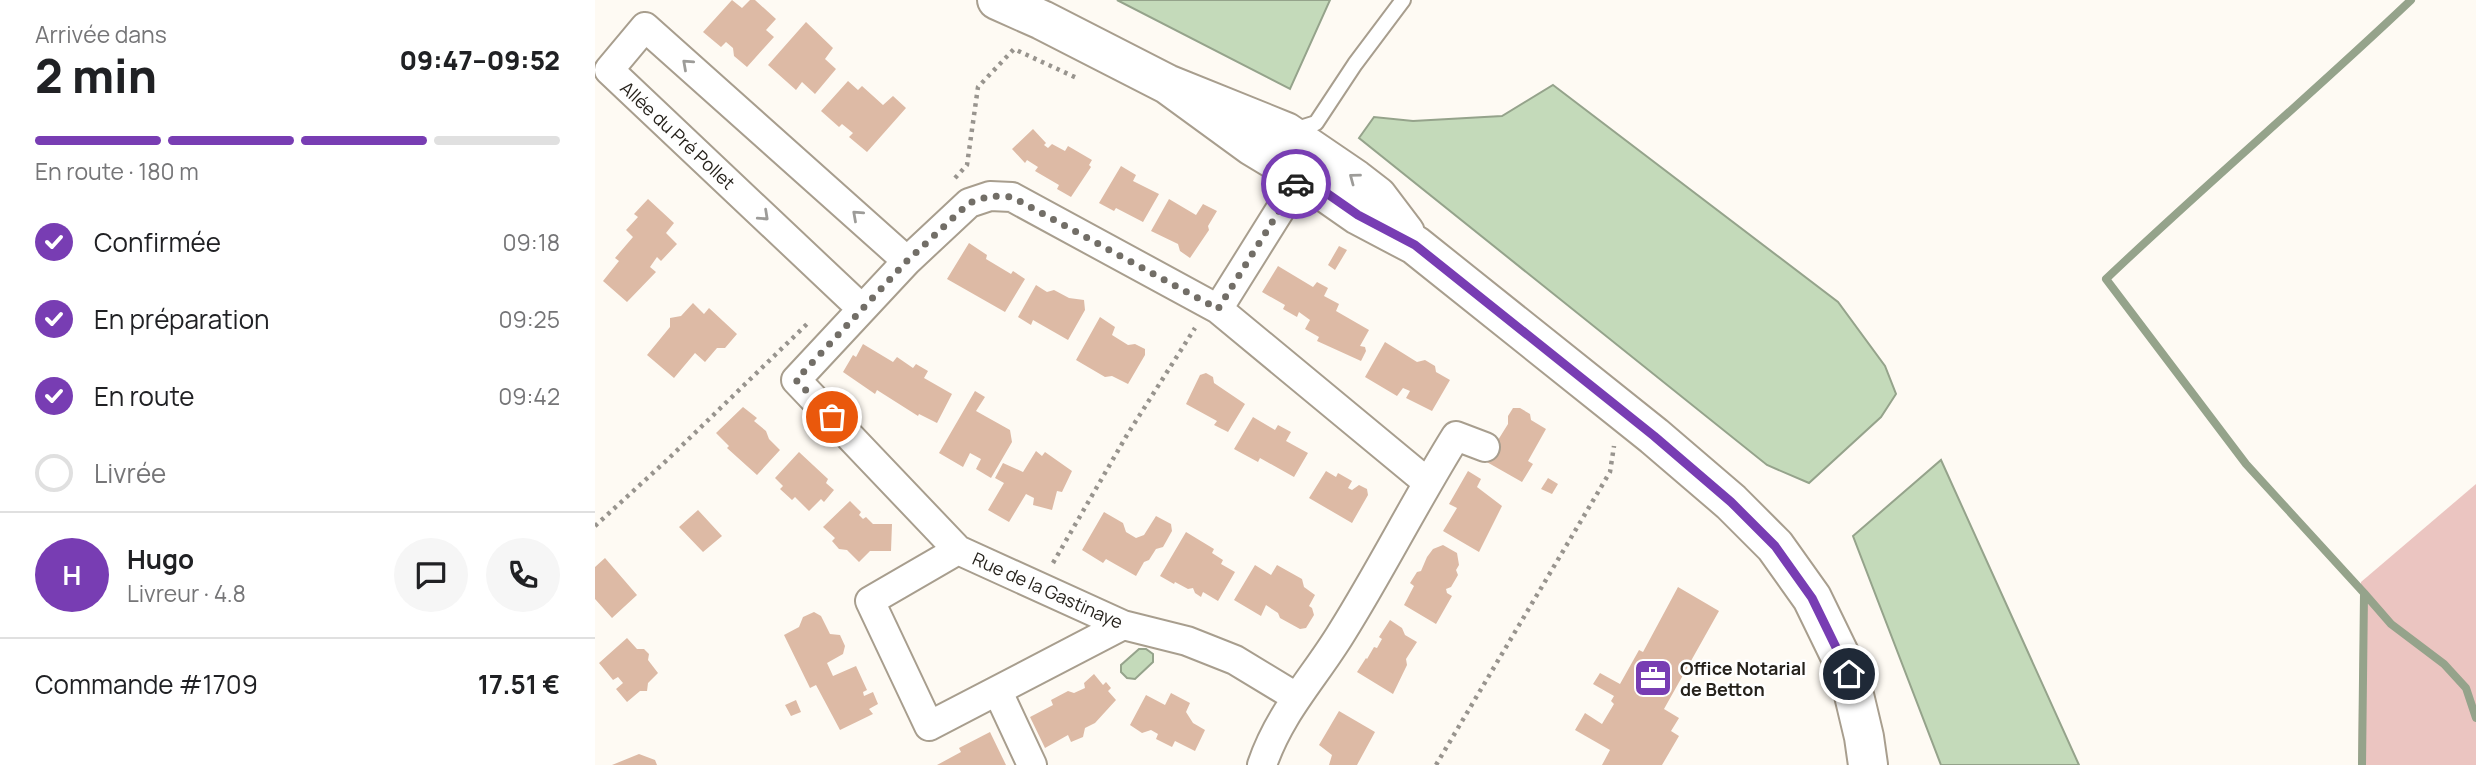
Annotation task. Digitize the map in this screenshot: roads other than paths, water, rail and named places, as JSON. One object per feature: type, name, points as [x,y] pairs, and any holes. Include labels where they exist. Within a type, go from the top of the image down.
[{"type":"street","points":[[997,0],[1167,84],[1289,158],[1377,196],[1415,245],[1654,436],[1731,502],[1775,546],[1812,598],[1849,674],[1868,765]]},
{"type":"street","name":"Allée du Pré Pollet","points":[[851,299],[609,70],[645,27],[907,261]]},
{"type":"street","points":[[1218,309],[1289,158]]},
{"type":"street","name":"Rue de la Gastinaye","points":[[1296,697],[1235,660],[1187,641],[1123,625],[958,550],[796,380],[851,299],[907,261],[969,203],[990,196],[1012,197],[1218,309],[1427,482]]},
{"type":"street","points":[[1262,765],[1279,725],[1342,632],[1456,436],[1485,447]]},
{"type":"street","points":[[958,550],[870,601],[929,726],[1123,625]]},
{"type":"street","points":[[998,692],[1032,765]]},
{"type":"lane","points":[[1289,158],[1403,0]]},
{"type":"waterway","points":[[2362,765],[2364,593],[2246,464],[2106,279],[2411,0]]},
{"type":"waterway","points":[[2364,593],[2391,624],[2444,664],[2466,688],[2476,718]]},
{"type":"place","name":"Office Notarial de Betton","points":[[1653,678]]}]
